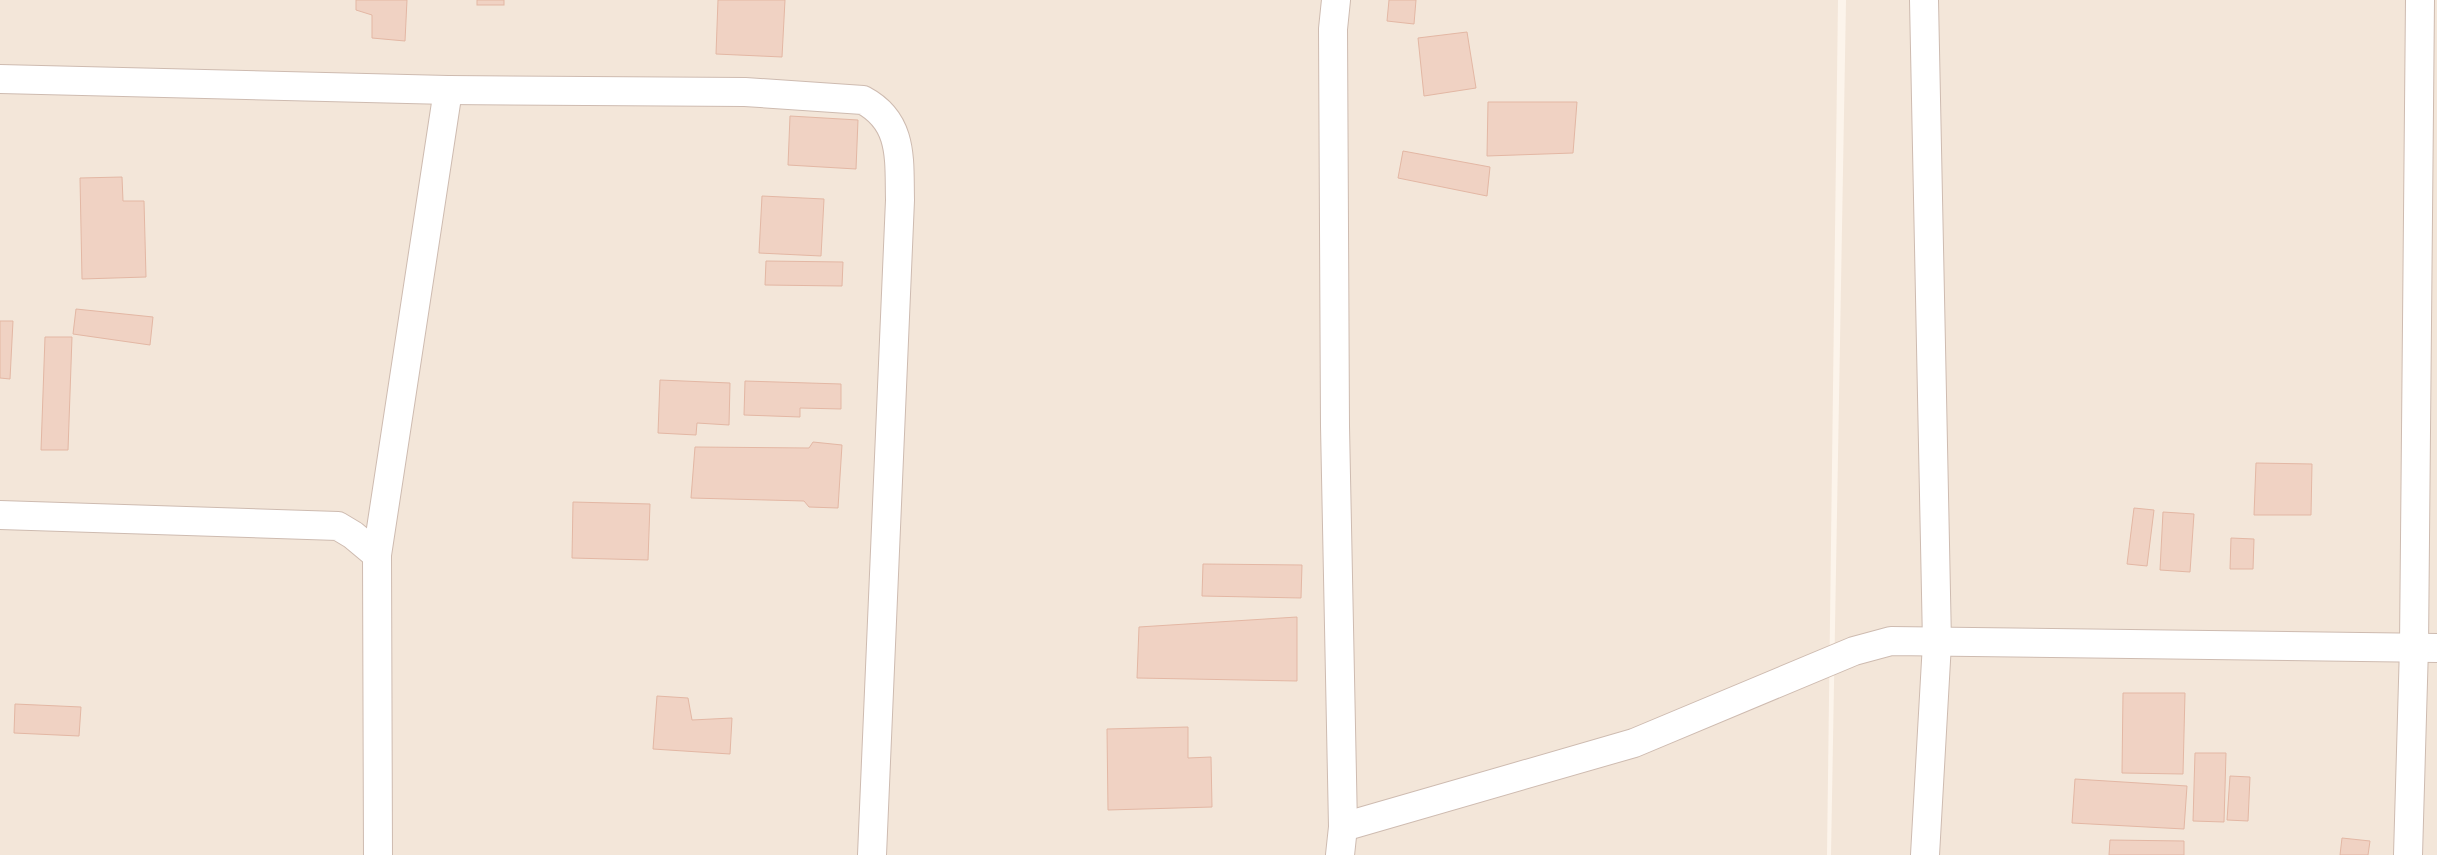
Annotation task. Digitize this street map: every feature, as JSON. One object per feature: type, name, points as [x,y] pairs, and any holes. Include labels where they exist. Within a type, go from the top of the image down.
[{"type":"street","points":[[1336,0],[1333,29],[1335,426],[1343,827],[1340,855]]},
{"type":"street","points":[[1924,0],[1937,643],[1925,855]]},
{"type":"street","points":[[2408,855],[2426,648],[2427,154],[2420,0]]},
{"type":"street","points":[[0,79],[448,90],[745,92],[863,100],[878,108],[887,120],[899,148],[900,200],[872,855]]},
{"type":"street","points":[[378,855],[377,555],[448,90]]},
{"type":"street","points":[[0,515],[338,526],[354,535],[377,555]]},
{"type":"street","points":[[1343,827],[1634,742],[1854,651],[1891,640],[1937,643],[2426,648]]},
{"type":"shaded area","points":[[0,0],[1838,0],[1827,855],[0,855]]},
{"type":"shaded area","points":[[1846,0],[2437,0],[2437,855],[1831,855]]},
{"type":"building","points":[[356,0],[407,0],[405,41],[372,38],[372,15],[356,10]]},
{"type":"building","points":[[477,0],[504,0],[504,5],[477,5]]},
{"type":"building","points":[[718,0],[785,0],[782,57],[716,54]]},
{"type":"building","points":[[1389,0],[1416,0],[1414,24],[1387,21]]},
{"type":"building","points":[[1467,32],[1476,88],[1424,96],[1418,38]]},
{"type":"building","points":[[1488,102],[1577,102],[1573,153],[1487,156]]},
{"type":"building","points":[[790,116],[858,120],[856,169],[788,165]]},
{"type":"building","points":[[1403,151],[1490,167],[1487,196],[1398,178]]},
{"type":"building","points":[[122,177],[123,201],[144,201],[146,277],[82,279],[80,178]]},
{"type":"building","points":[[762,196],[824,199],[821,256],[759,253]]},
{"type":"building","points":[[766,261],[843,262],[842,286],[765,285]]},
{"type":"building","points":[[76,309],[153,317],[150,345],[73,334]]},
{"type":"building","points":[[0,321],[13,321],[10,379],[0,378]]},
{"type":"building","points":[[45,337],[72,337],[68,450],[41,450]]},
{"type":"building","points":[[660,380],[730,383],[729,425],[697,423],[696,435],[658,433]]},
{"type":"building","points":[[745,381],[841,384],[841,409],[800,408],[800,417],[744,415]]},
{"type":"building","points":[[813,442],[842,445],[838,508],[809,507],[804,501],[691,498],[695,447],[809,448]]},
{"type":"building","points":[[2256,463],[2312,464],[2311,515],[2254,515]]},
{"type":"building","points":[[573,502],[650,504],[648,560],[572,558]]},
{"type":"building","points":[[2134,508],[2154,510],[2147,566],[2127,564]]},
{"type":"building","points":[[2163,512],[2194,514],[2190,572],[2160,570]]},
{"type":"building","points":[[2231,538],[2254,539],[2253,569],[2230,569]]},
{"type":"building","points":[[1203,564],[1302,565],[1301,598],[1202,596]]},
{"type":"building","points":[[1297,617],[1297,681],[1137,678],[1139,627]]},
{"type":"building","points":[[2123,693],[2185,693],[2183,774],[2122,773]]},
{"type":"building","points":[[657,696],[688,698],[692,720],[732,718],[730,754],[653,749]]},
{"type":"building","points":[[15,704],[81,707],[79,736],[14,733]]},
{"type":"building","points":[[1188,727],[1188,758],[1211,757],[1212,807],[1108,810],[1107,729]]},
{"type":"building","points":[[2195,753],[2226,753],[2224,822],[2193,821]]},
{"type":"building","points":[[2230,776],[2250,777],[2248,821],[2227,820]]},
{"type":"building","points":[[2075,779],[2187,786],[2184,829],[2072,823]]},
{"type":"building","points":[[2342,838],[2370,841],[2368,855],[2340,855]]},
{"type":"building","points":[[2110,840],[2184,841],[2184,855],[2109,855]]}]
